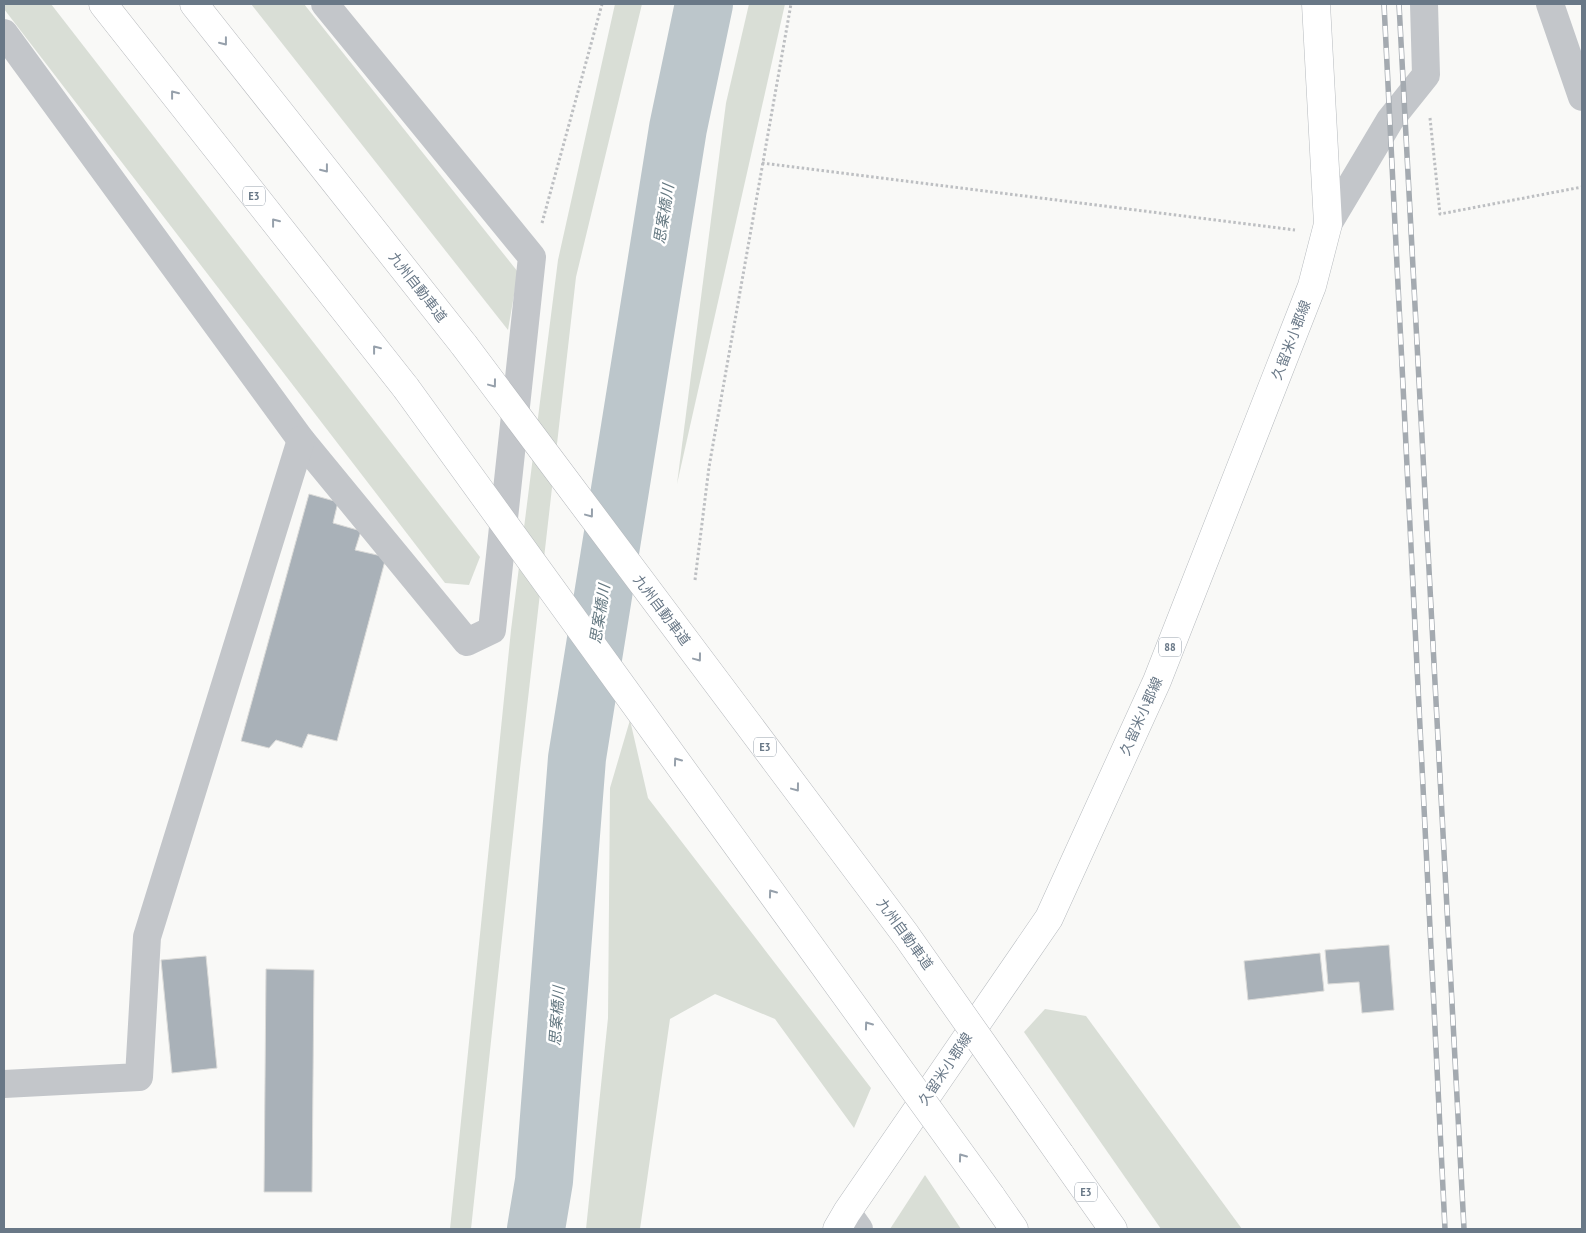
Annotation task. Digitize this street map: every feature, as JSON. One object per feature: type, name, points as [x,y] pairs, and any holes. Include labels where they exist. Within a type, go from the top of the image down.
[{"type":"main road","name":"E3","points":[[103,4],[406,388],[1014,1229]]},
{"type":"main road","name":"九州自動車道","points":[[194,4],[464,344],[900,927],[1112,1229]]},
{"type":"main road","name":"久留米小郡線","points":[[848,1224],[1049,918],[1157,681],[1312,286],[1327,229],[1316,4]]},
{"type":"street","points":[[4,33],[301,440],[467,642],[492,630],[532,257],[325,4]]},
{"type":"street","points":[[1327,229],[1390,120],[1426,75],[1424,4]]},
{"type":"street","points":[[1550,4],[1582,97]]},
{"type":"street","points":[[4,1084],[139,1077],[147,938],[301,440]]},
{"type":"path","points":[[532,257],[602,4]]},
{"type":"path","points":[[695,580],[709,467],[791,4]]},
{"type":"path","points":[[1426,75],[1440,214],[1582,187]]},
{"type":"path","points":[[762,163],[1327,229]]},
{"type":"shaded area","points":[[4,4],[51,4],[480,557],[469,585],[445,583],[4,9]]},
{"type":"shaded area","points":[[251,4],[304,4],[518,272],[508,330]]},
{"type":"shaded area","points":[[615,4],[642,4],[576,277],[520,769],[471,1229],[450,1229],[511,630],[558,260]]},
{"type":"shaded area","points":[[749,4],[785,4],[677,484],[726,103]]},
{"type":"shaded area","points":[[630,720],[648,798],[871,1088],[854,1128],[775,1019],[715,994],[670,1019],[640,1229],[586,1229],[608,1018],[610,788]]},
{"type":"shaded area","points":[[1045,1009],[1086,1016],[1242,1229],[1161,1229],[1024,1032]]},
{"type":"shaded area","points":[[925,1175],[961,1229],[890,1229]]},
{"type":"building","points":[[309,494],[338,502],[333,523],[361,531],[355,550],[386,557],[337,741],[308,734],[302,748],[276,740],[269,748],[241,741]]},
{"type":"building","points":[[1389,945],[1394,1010],[1362,1013],[1359,982],[1328,984],[1325,950]]},
{"type":"building","points":[[1320,953],[1324,991],[1248,1000],[1244,961]]},
{"type":"building","points":[[206,956],[217,1068],[172,1073],[161,960]]},
{"type":"building","points":[[266,969],[314,970],[312,1192],[264,1192]]},
{"type":"waterway","name":"思案橋川","points":[[536,1229],[544,1181],[577,758],[678,128],[704,4]]},
{"type":"railway","points":[[1384,4],[1445,1229]]},
{"type":"railway","points":[[1399,4],[1464,1229]]}]
